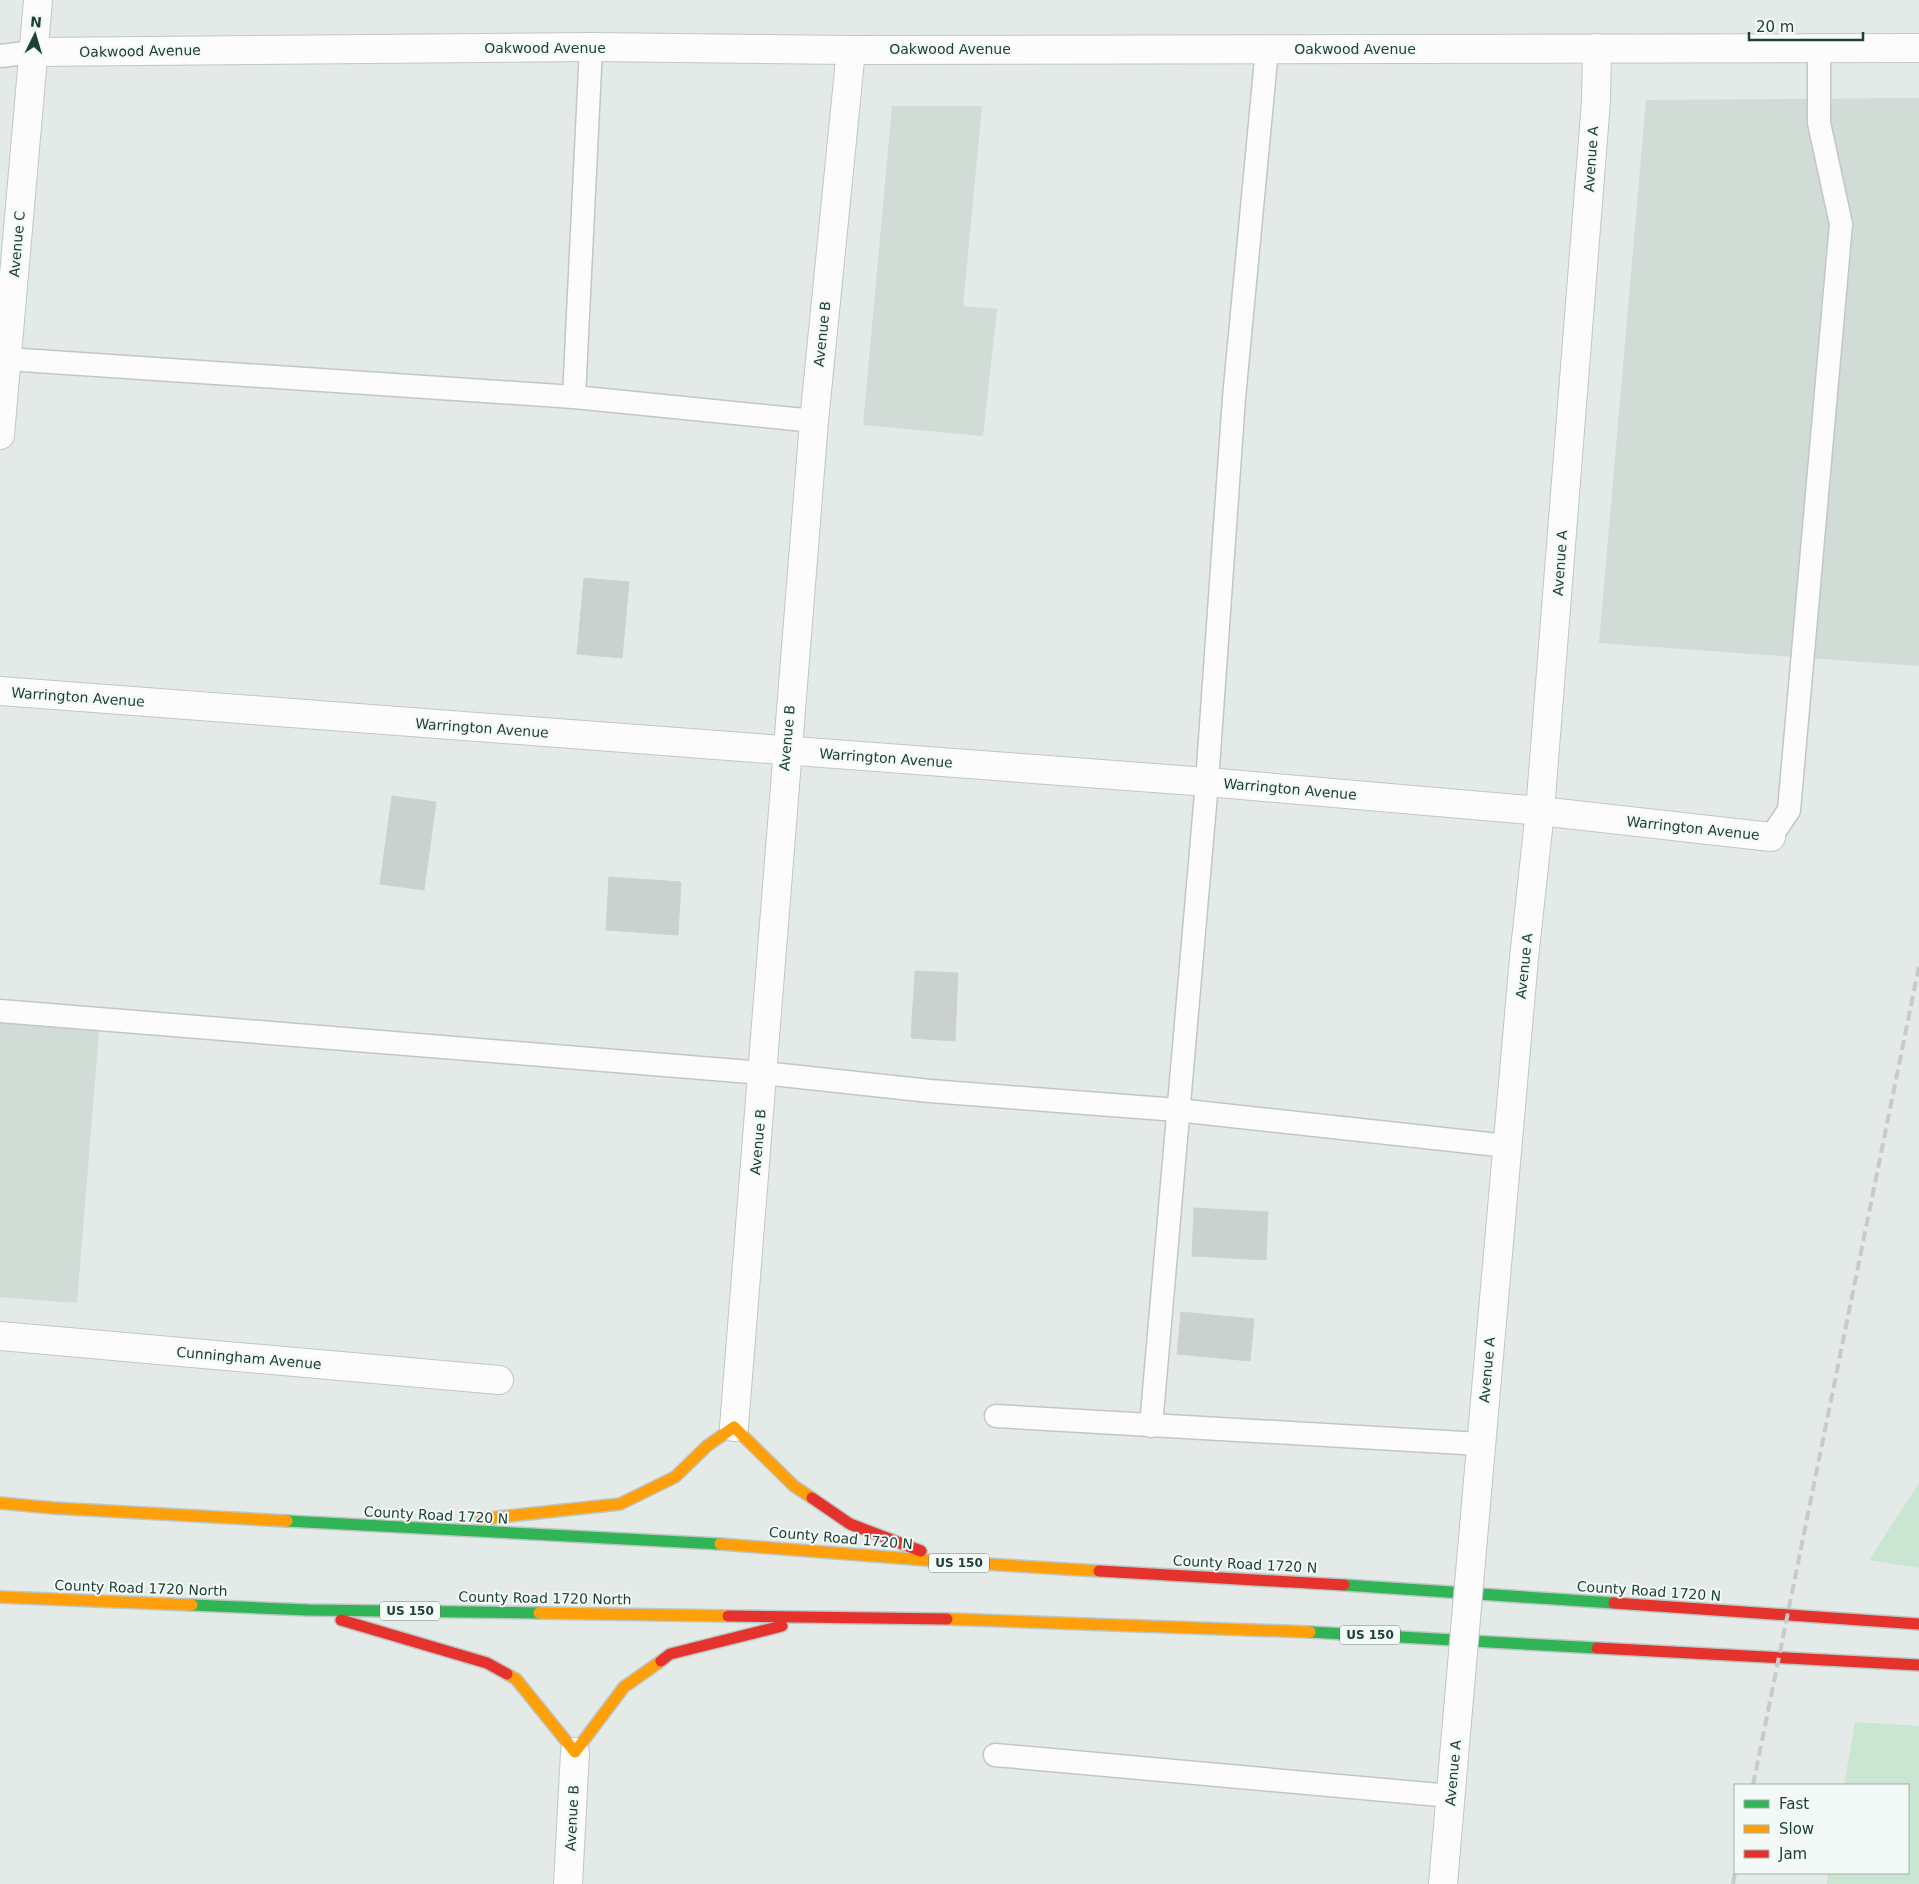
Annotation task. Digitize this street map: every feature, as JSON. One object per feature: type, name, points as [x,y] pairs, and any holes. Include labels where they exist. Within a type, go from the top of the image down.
[{"type":"main road","points":[[392,1528],[620,1504],[675,1477],[706,1446],[734,1426],[794,1486],[850,1524],[951,1562]]},
{"type":"main road","name":"County Road 1720 N","points":[[0,1503],[53,1508],[392,1528],[745,1545],[951,1562],[1376,1587],[1919,1624]]},
{"type":"main road","name":"County Road 1720 North","points":[[0,1597],[308,1610],[820,1617]]},
{"type":"main road","points":[[308,1610],[494,1667],[516,1679],[575,1752],[624,1688],[670,1654],[820,1617]]},
{"type":"main road","name":"US 150","points":[[820,1617],[1022,1620],[1273,1630],[1919,1665]]},
{"type":"street","points":[[33,52],[38,0]]},
{"type":"street","name":"Oakwood Avenue","points":[[33,52],[591,47],[850,50],[1919,48]]},
{"type":"street","name":"Avenue A","points":[[1443,1884],[1480,1444],[1540,812],[1596,101],[1597,48]]},
{"type":"street","name":"Avenue B","points":[[734,1426],[764,1073],[786,751],[814,421],[850,50]]},
{"type":"street","name":"Avenue C","points":[[0,435],[33,52]]},
{"type":"street","name":"Warrington Avenue","points":[[0,691],[1207,782],[1540,812],[1771,837]]},
{"type":"street","name":"Cunningham Avenue","points":[[0,1336],[499,1380]]},
{"type":"street","name":"Avenue B","points":[[568,1884],[575,1752]]},
{"type":"lane","points":[[574,397],[591,47]]},
{"type":"lane","points":[[1771,837],[1788,810],[1841,224],[1819,123],[1819,47]]},
{"type":"lane","points":[[1151,1426],[1207,782],[1234,398],[1267,49]]},
{"type":"lane","points":[[0,56],[33,52]]},
{"type":"lane","points":[[7,359],[574,397],[814,421]]},
{"type":"lane","points":[[0,1011],[764,1073],[930,1091],[1177,1110],[1507,1146]]},
{"type":"lane","points":[[996,1416],[1480,1444]]},
{"type":"lane","points":[[995,1755],[1451,1796]]},
{"type":"shaded area","points":[[1919,98],[1919,666],[1599,643],[1646,100]]},
{"type":"shaded area","points":[[892,106],[982,106],[963,306],[997,309],[983,436],[863,425]]},
{"type":"shaded area","points":[[0,1015],[100,1019],[77,1303],[0,1297]]},
{"type":"green space","points":[[1919,1483],[1919,1568],[1869,1560]]},
{"type":"green space","points":[[1855,1722],[1919,1726],[1919,1884],[1827,1884],[1828,1874],[1909,1874],[1909,1784],[1844,1784]]},
{"type":"building","points":[[584,578],[629,582],[622,658],[577,654]]},
{"type":"building","points":[[392,796],[436,802],[424,890],[380,884]]},
{"type":"building","points":[[609,877],[681,882],[678,935],[606,930]]},
{"type":"building","points":[[915,971],[958,973],[955,1041],[911,1038]]},
{"type":"building","points":[[1194,1208],[1268,1212],[1266,1260],[1192,1256]]},
{"type":"building","points":[[1181,1312],[1254,1319],[1250,1361],[1177,1354]]},
{"type":"railway","points":[[1753,1784],[1919,966]]},
{"type":"railway","points":[[1733,1884],[1735,1874]]},
{"type":"traffic: fast","points":[[287,1521],[720,1544]]},
{"type":"traffic: fast","points":[[1344,1585],[1614,1603]]},
{"type":"traffic: fast","points":[[192,1605],[308,1610],[539,1613]]},
{"type":"traffic: fast","points":[[1310,1632],[1597,1648]]},
{"type":"traffic: slow","points":[[481,1519],[620,1504],[675,1477],[707,1446],[734,1427],[794,1486],[812,1498]]},
{"type":"traffic: slow","points":[[0,1503],[53,1508],[287,1521]]},
{"type":"traffic: slow","points":[[720,1544],[951,1562],[1099,1571]]},
{"type":"traffic: slow","points":[[0,1597],[192,1605]]},
{"type":"traffic: slow","points":[[539,1613],[728,1616]]},
{"type":"traffic: slow","points":[[947,1619],[1310,1632]]},
{"type":"traffic: slow","points":[[507,1674],[516,1679],[575,1752],[624,1687],[661,1661]]},
{"type":"traffic: jam","points":[[812,1498],[850,1524],[921,1551]]},
{"type":"traffic: jam","points":[[1099,1571],[1344,1585]]},
{"type":"traffic: jam","points":[[1614,1603],[1919,1624]]},
{"type":"traffic: jam","points":[[728,1616],[947,1619]]},
{"type":"traffic: jam","points":[[341,1620],[487,1663],[507,1674]]},
{"type":"traffic: jam","points":[[661,1661],[670,1654],[782,1626]]},
{"type":"traffic: jam","points":[[1597,1648],[1919,1665]]}]
